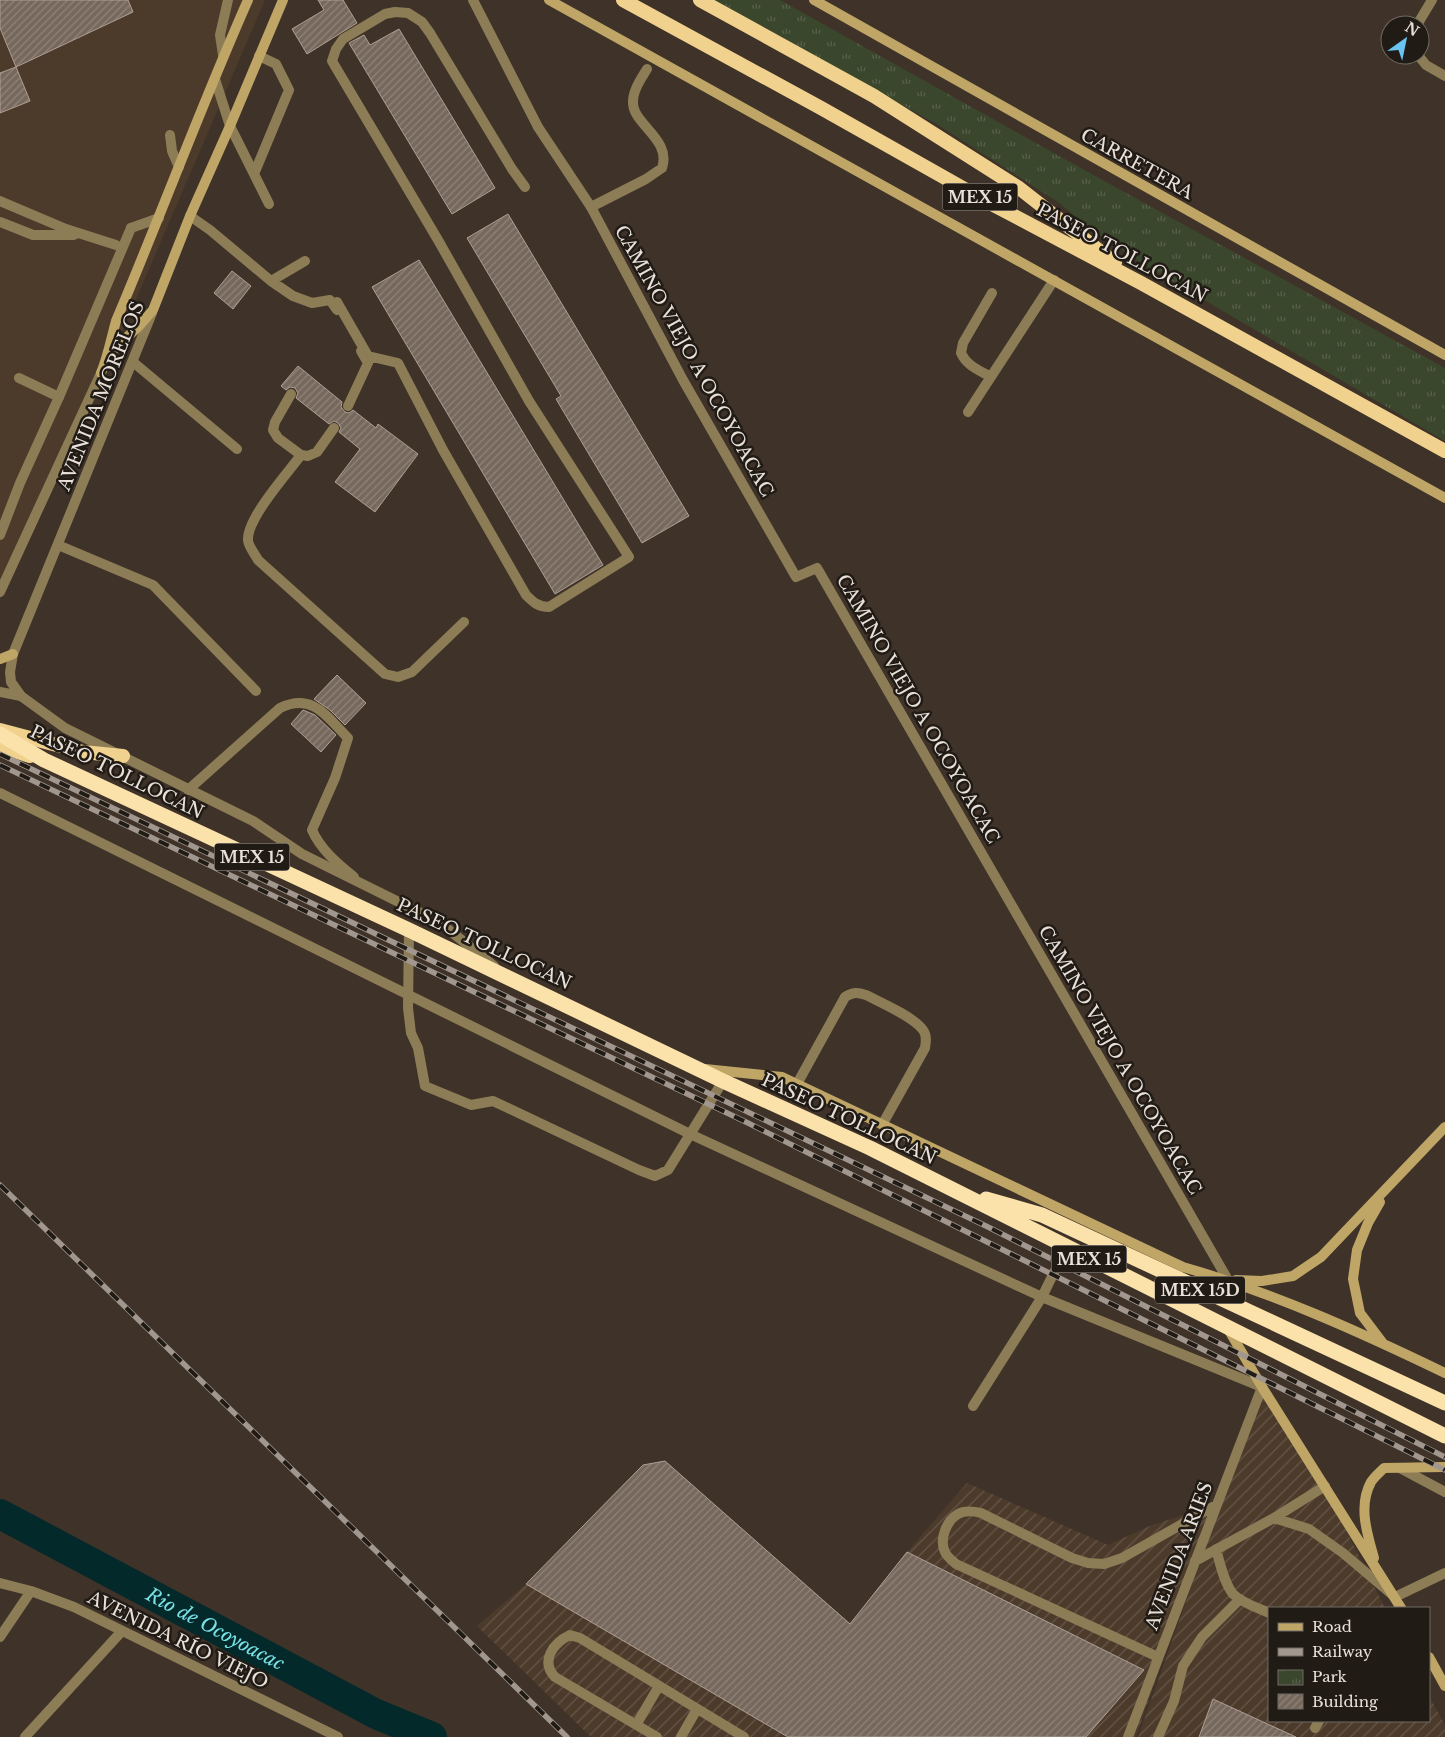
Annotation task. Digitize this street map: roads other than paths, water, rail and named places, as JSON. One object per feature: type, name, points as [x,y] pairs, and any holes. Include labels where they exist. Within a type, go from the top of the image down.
[{"type":"highway","name":"PASEO TOLLOCAN","points":[[623,0],[995,206],[1141,283],[1445,451]]},
{"type":"highway","points":[[700,0],[874,96],[1020,188],[1141,283]]},
{"type":"highway","points":[[0,730],[82,752],[123,756]]},
{"type":"highway","name":"PASEO TOLLOCAN","points":[[0,734],[44,760],[505,975],[723,1081],[870,1148],[952,1188]]},
{"type":"highway","points":[[0,746],[44,760]]},
{"type":"highway","name":"MEX 15","points":[[952,1188],[1066,1248],[1445,1436]]},
{"type":"highway","name":"MEX 15D","points":[[952,1188],[1042,1215],[1445,1403]]},
{"type":"main road","name":"AVENIDA MORELOS","points":[[100,373],[108,355],[116,321],[160,218],[223,55],[248,0]]},
{"type":"main road","name":"AVENIDA MORELOS","points":[[153,310],[190,216],[283,0]]},
{"type":"main road","points":[[549,0],[1445,498]]},
{"type":"main road","name":"CARRETERA","points":[[814,0],[1445,356]]},
{"type":"main road","points":[[108,355],[153,310]]},
{"type":"main road","points":[[0,659],[13,654]]},
{"type":"main road","points":[[700,1069],[782,1078],[797,1084],[1183,1267],[1228,1280],[1382,1342],[1445,1373]]},
{"type":"main road","points":[[1228,1280],[1262,1281],[1293,1276],[1321,1257],[1445,1127]]},
{"type":"main road","points":[[1382,1342],[1360,1313],[1353,1279],[1357,1250],[1368,1223],[1389,1186]]},
{"type":"main road","points":[[1227,1327],[1262,1387],[1400,1607]]},
{"type":"main road","points":[[1377,1569],[1363,1505],[1371,1482],[1384,1468],[1445,1467]]},
{"type":"main road","points":[[1430,1659],[1445,1686]]},
{"type":"street","points":[[223,55],[220,35],[228,0]]},
{"type":"street","name":"CAMINO VIEJO A OCOYOACAC","points":[[473,0],[538,128],[591,208],[684,380],[796,577],[817,568],[1228,1280]]},
{"type":"street","points":[[1423,15],[1432,0]]},
{"type":"street","points":[[333,301],[368,356],[398,363],[443,450],[526,595],[534,603],[542,607],[549,607],[629,557],[529,400],[438,240],[332,61],[336,49],[343,39],[385,14],[395,12],[408,13],[422,22],[525,187]]},
{"type":"street","points":[[254,174],[288,90],[276,64],[259,56]]},
{"type":"street","points":[[1428,65],[1445,76]]},
{"type":"street","points":[[591,208],[662,168],[664,157],[660,144],[634,111],[635,91],[647,69]]},
{"type":"street","points":[[215,79],[230,126],[269,204]]},
{"type":"street","points":[[170,135],[172,151],[179,167]]},
{"type":"street","points":[[0,201],[66,229],[116,245]]},
{"type":"street","points":[[190,216],[293,296],[312,303],[333,301]]},
{"type":"street","points":[[0,535],[20,483],[131,228],[160,218]]},
{"type":"street","points":[[0,222],[33,235],[84,235]]},
{"type":"street","points":[[272,281],[305,262]]},
{"type":"street","points":[[968,412],[1054,280]]},
{"type":"street","points":[[991,377],[970,365],[961,354],[963,343],[992,293]]},
{"type":"street","points":[[333,301],[368,364],[348,406]]},
{"type":"street","name":"AVENIDA MORELOS","points":[[153,310],[13,654],[10,672],[11,682],[21,696],[65,728],[253,821],[302,854],[361,884]]},
{"type":"street","points":[[133,362],[237,449]]},
{"type":"street","name":"AVENIDA MORELOS","points":[[0,592],[100,373]]},
{"type":"street","points":[[19,378],[59,397]]},
{"type":"street","points":[[291,394],[275,422],[274,430],[278,438],[301,455],[308,456],[316,452],[334,428]]},
{"type":"street","points":[[301,455],[257,514],[249,529],[248,542],[258,560],[384,674],[398,677],[412,672],[464,622]]},
{"type":"street","points":[[58,545],[153,586],[256,691]]},
{"type":"street","points":[[0,692],[21,696]]},
{"type":"street","points":[[188,790],[280,708],[292,702],[308,703],[324,712],[348,738],[335,778],[312,830],[316,841],[330,857],[361,884],[439,922],[505,975]]},
{"type":"street","points":[[0,793],[690,1134],[1042,1297],[1262,1387]]},
{"type":"street","points":[[409,930],[408,1008],[410,1033],[418,1048],[425,1086],[471,1106],[493,1101],[655,1176],[668,1170],[723,1081]]},
{"type":"street","points":[[797,1084],[846,998],[852,993],[866,994],[913,1021],[923,1030],[927,1039],[924,1048],[882,1125]]},
{"type":"street","points":[[973,1406],[1042,1297],[1066,1248]]},
{"type":"street","name":"AVENIDA ARIES","points":[[1128,1737],[1262,1387]]},
{"type":"street","points":[[1400,1468],[1445,1492]]},
{"type":"street","points":[[1195,1561],[1274,1518],[1325,1486]]},
{"type":"street","points":[[1158,1657],[956,1564],[946,1554],[943,1545],[946,1528],[957,1514],[968,1511],[981,1513],[1072,1558],[1088,1564],[1104,1564],[1122,1558],[1216,1505]]},
{"type":"street","points":[[1274,1518],[1309,1530],[1343,1553],[1395,1598],[1440,1579],[1445,1573]]},
{"type":"street","points":[[1216,1549],[1224,1576],[1233,1593],[1240,1599],[1268,1613]]},
{"type":"street","name":"AVENIDA RÍO VIEJO","points":[[0,1583],[31,1591],[74,1607],[338,1737]]},
{"type":"street","points":[[0,1637],[31,1591]]},
{"type":"street","points":[[1158,1737],[1174,1701],[1183,1666],[1202,1637],[1240,1599]]},
{"type":"street","points":[[25,1737],[122,1631]]},
{"type":"street","points":[[657,1737],[555,1677],[549,1670],[548,1660],[554,1646],[561,1639],[570,1635],[580,1638],[744,1737]]},
{"type":"street","points":[[636,1725],[659,1686]]},
{"type":"street","points":[[681,1737],[697,1709]]},
{"type":"waterway","name":"Rio de Ocoyoacac","points":[[0,1514],[376,1714],[432,1737]]},
{"type":"railway","points":[[0,754],[986,1226],[1445,1457]]},
{"type":"railway","points":[[0,765],[748,1123],[1445,1470]]},
{"type":"railway","points":[[0,1185],[567,1737]]}]
